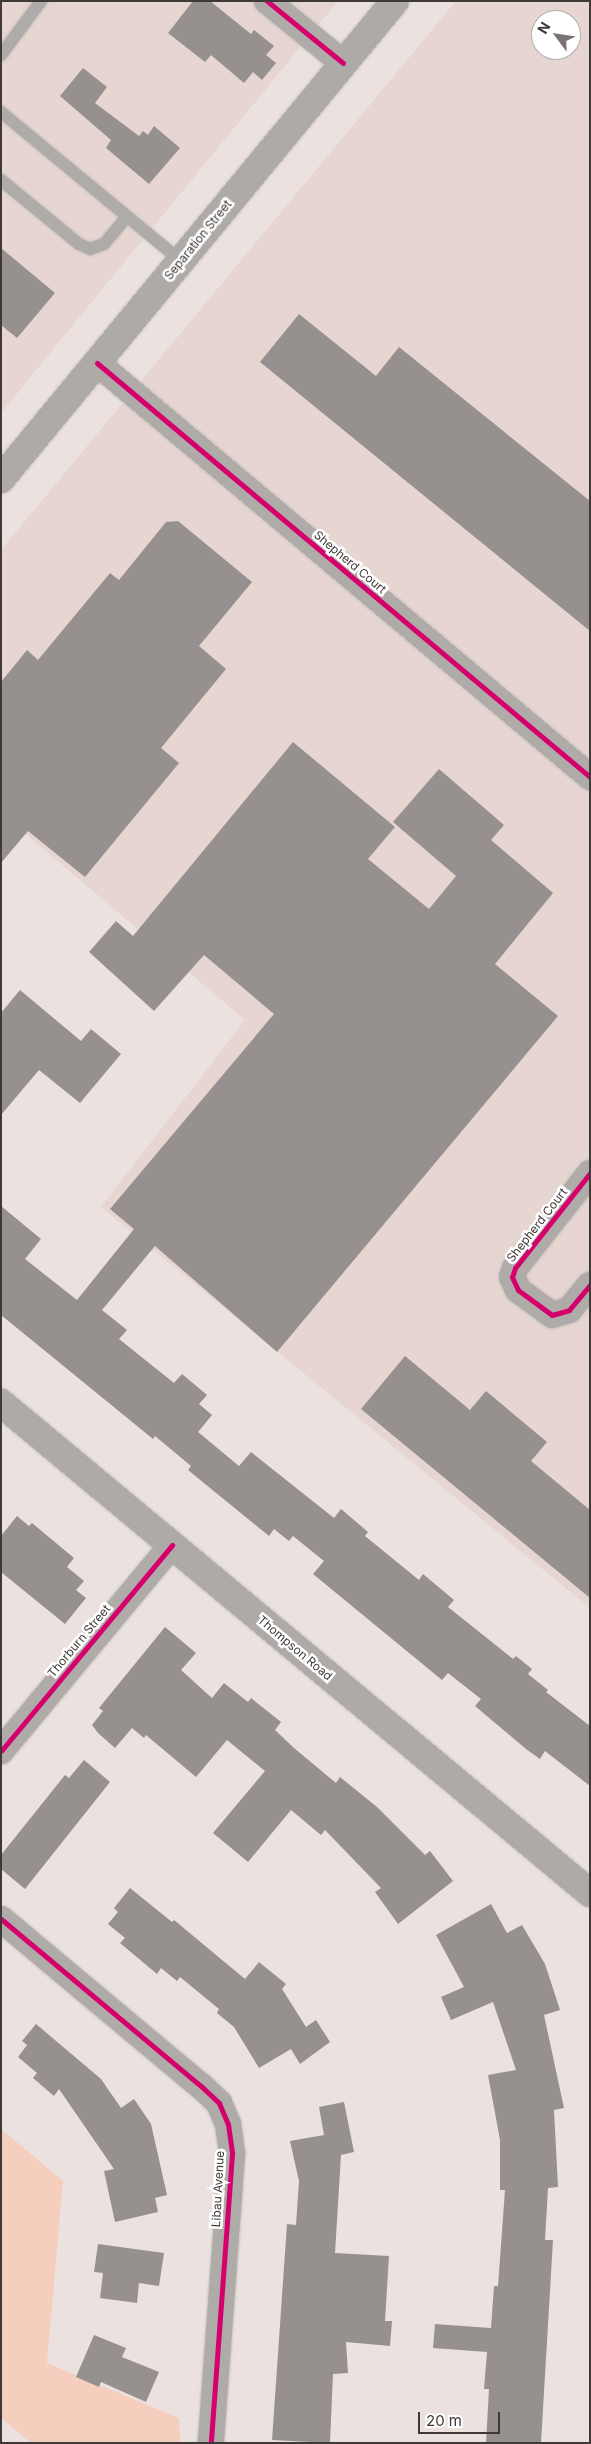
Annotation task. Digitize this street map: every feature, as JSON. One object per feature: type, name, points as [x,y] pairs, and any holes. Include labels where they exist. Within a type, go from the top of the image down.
[{"type":"main road","name":"Separation Street","points":[[1,479],[396,1]]},
{"type":"main road","name":"Thompson Road","points":[[1,1402],[590,1893]]},
{"type":"street","points":[[267,1],[343,63]]},
{"type":"street","name":"Shepherd Court","points":[[97,363],[590,777]]},
{"type":"street","name":"Shepherd Court","points":[[590,1173],[515,1268],[512,1277],[518,1290],[552,1315],[568,1310],[590,1285]]},
{"type":"street","name":"Thorburn Street","points":[[1,1751],[172,1545]]},
{"type":"street","name":"Libau Avenue","points":[[1,1919],[201,2086],[219,2103],[228,2124],[232,2154],[212,2443]]},
{"type":"lane","points":[[1,55],[41,1]]},
{"type":"lane","points":[[1,112],[181,261]]},
{"type":"lane","points":[[1,180],[79,244],[90,249],[104,244],[127,217]]},
{"type":"shaded area","points":[[1,1],[338,1],[1,413]]},
{"type":"shaded area","points":[[456,1],[590,1],[590,1608],[101,1207],[245,1020],[1,813],[1,550]]},
{"type":"shaded area","points":[[1,2129],[63,2181],[47,2363],[179,2418],[180,2443],[31,2443],[1,2418]]},
{"type":"building","points":[[193,1],[210,1],[251,34],[254,30],[274,46],[266,55],[276,63],[262,80],[253,72],[244,83],[211,55],[205,62],[168,33]]},
{"type":"building","points":[[83,68],[107,87],[95,103],[139,136],[143,131],[148,135],[154,126],[180,148],[149,184],[106,148],[111,140],[60,96]]},
{"type":"building","points":[[1,248],[55,293],[17,338],[1,325]]},
{"type":"building","points":[[299,314],[376,376],[399,347],[590,501],[590,631],[260,362]]},
{"type":"building","points":[[178,521],[252,582],[199,646],[226,669],[161,748],[179,763],[85,877],[28,831],[1,863],[1,682],[27,650],[38,660],[110,573],[119,580],[166,522]]},
{"type":"building","points":[[293,742],[395,827],[368,859],[429,909],[456,876],[393,822],[439,769],[504,825],[491,840],[553,893],[495,964],[558,1016],[277,1352],[155,1246],[102,1310],[127,1330],[119,1339],[174,1383],[182,1374],[207,1395],[199,1404],[212,1415],[198,1432],[239,1466],[251,1452],[334,1518],[341,1509],[368,1532],[365,1536],[419,1580],[423,1574],[454,1600],[448,1607],[513,1659],[516,1656],[532,1669],[528,1674],[548,1690],[546,1692],[590,1726],[590,1786],[545,1751],[540,1759],[526,1749],[475,1706],[481,1699],[448,1673],[442,1680],[313,1574],[324,1561],[293,1536],[289,1541],[274,1529],[269,1536],[188,1470],[191,1466],[155,1436],[153,1439],[1,1315],[1,1206],[41,1239],[25,1259],[77,1300],[134,1229],[110,1209],[274,1014],[204,955],[154,1011],[89,952],[116,921],[133,936]]},
{"type":"building","points":[[20,990],[81,1041],[91,1029],[121,1054],[80,1103],[39,1070],[1,1115],[1,1013]]},
{"type":"building","points":[[405,1356],[470,1410],[486,1391],[547,1442],[531,1461],[590,1510],[590,1598],[361,1409]]},
{"type":"building","points":[[17,1516],[29,1526],[32,1523],[74,1558],[67,1567],[84,1581],[76,1590],[86,1598],[65,1624],[1,1572],[1,1536]]},
{"type":"building","points":[[165,1627],[196,1653],[181,1670],[212,1698],[224,1683],[248,1702],[251,1698],[281,1722],[275,1730],[294,1748],[336,1783],[340,1777],[377,1807],[425,1855],[430,1851],[453,1881],[398,1924],[375,1892],[381,1888],[325,1830],[321,1835],[291,1810],[248,1862],[213,1833],[265,1771],[227,1740],[196,1777],[146,1735],[144,1738],[132,1728],[115,1748],[92,1725],[103,1711],[99,1708]]},
{"type":"building","points":[[84,1760],[110,1782],[25,1889],[1,1869],[1,1855],[65,1775],[69,1778]]},
{"type":"building","points":[[130,1888],[172,1922],[174,1920],[245,1979],[259,1962],[286,1984],[282,1989],[306,2027],[316,2020],[330,2042],[300,2064],[291,2049],[259,2068],[234,2027],[217,2013],[219,2009],[180,1977],[177,1981],[161,1968],[157,1974],[120,1943],[125,1938],[108,1924],[118,1912],[114,1908]]},
{"type":"building","points":[[491,1904],[507,1933],[522,1925],[545,1964],[560,2010],[544,2015],[564,2108],[554,2110],[558,2187],[548,2188],[545,2240],[553,2240],[541,2443],[486,2443],[489,2389],[484,2389],[487,2352],[433,2348],[435,2324],[491,2328],[494,2286],[498,2286],[505,2190],[500,2190],[500,2140],[488,2075],[516,2070],[493,2002],[451,2020],[441,1997],[464,1987],[436,1935]]},
{"type":"building","points":[[36,2024],[101,2079],[121,2108],[134,2099],[151,2124],[167,2195],[155,2198],[158,2212],[115,2222],[104,2171],[114,2169],[59,2089],[54,2096],[33,2078],[37,2073],[18,2057],[27,2045],[22,2041]]},
{"type":"building","points":[[344,2102],[354,2152],[341,2155],[335,2253],[389,2256],[385,2321],[392,2321],[390,2346],[346,2342],[348,2373],[333,2374],[330,2443],[272,2440],[287,2224],[296,2225],[299,2181],[290,2141],[324,2135],[319,2107]]},
{"type":"building","points":[[98,2244],[164,2253],[159,2286],[139,2283],[137,2303],[100,2298],[103,2273],[94,2272]]},
{"type":"building","points":[[94,2335],[126,2348],[122,2357],[159,2372],[146,2402],[101,2382],[99,2387],[76,2377]]},
{"type":"cycle path","points":[[267,1],[343,63]]},
{"type":"cycle path","points":[[97,363],[590,777]]},
{"type":"cycle path","points":[[590,1173],[515,1268],[512,1277],[518,1290],[552,1315],[569,1310],[590,1285]]},
{"type":"cycle path","points":[[1,1751],[172,1545]]},
{"type":"cycle path","points":[[1,1919],[201,2086],[219,2103],[228,2124],[232,2154],[211,2443]]}]
